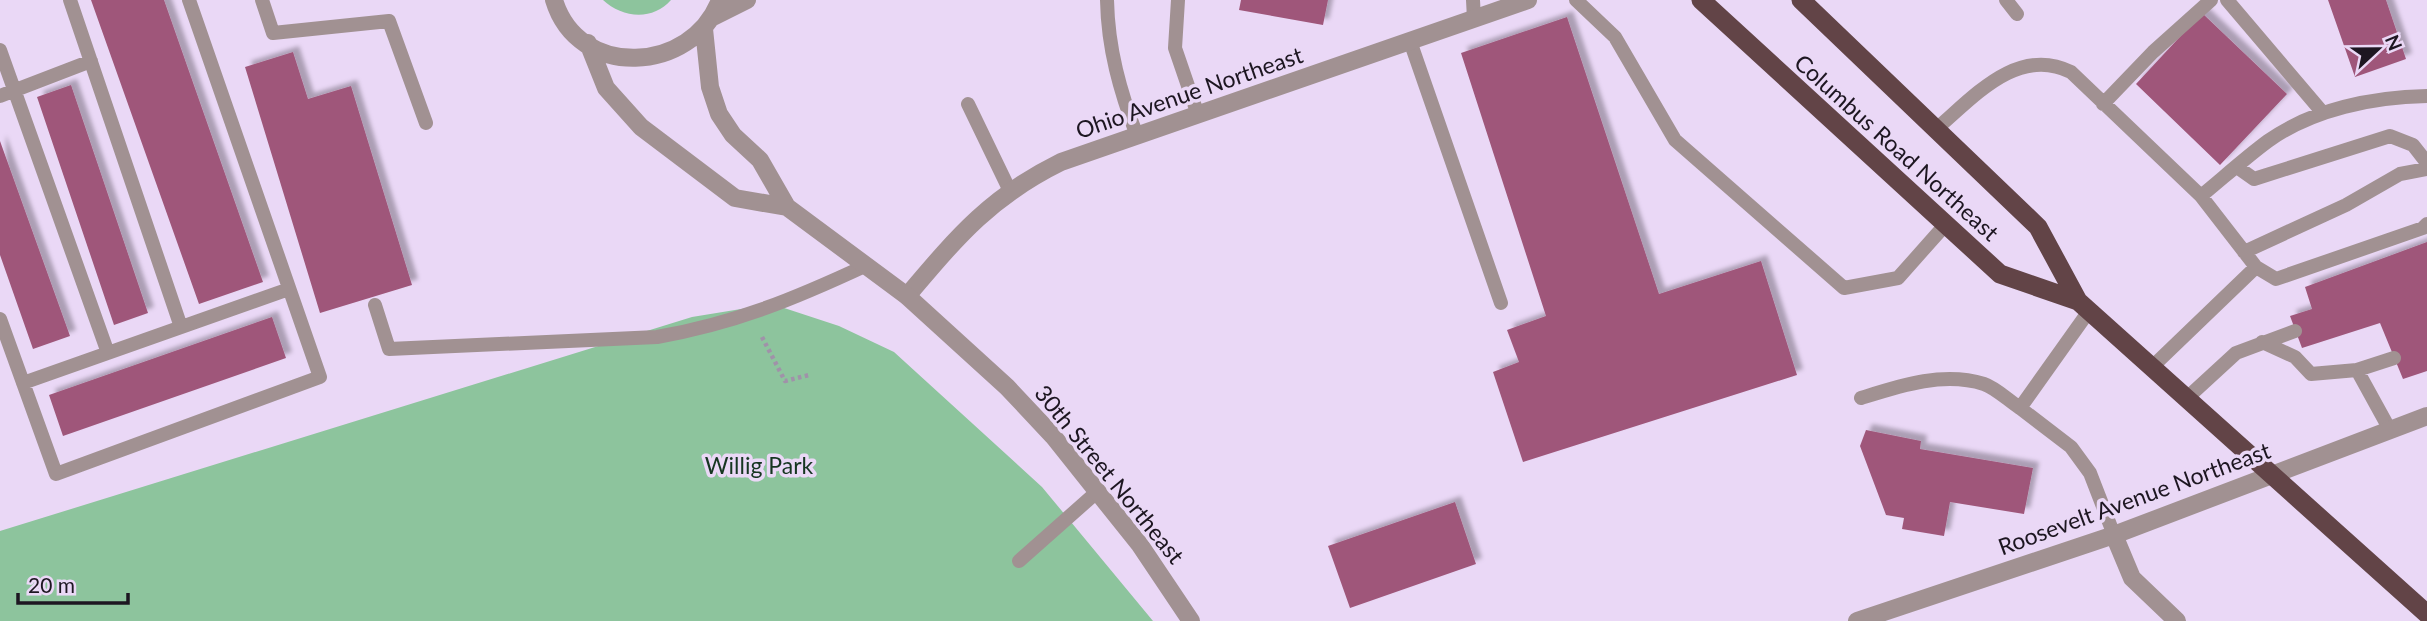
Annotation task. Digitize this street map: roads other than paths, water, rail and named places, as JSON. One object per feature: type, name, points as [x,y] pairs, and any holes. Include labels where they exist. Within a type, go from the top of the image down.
[{"type":"highway","name":"Columbus Road Northeast","points":[[1701,0],[2000,274],[2084,306]]},
{"type":"highway","name":"Columbus Road Northeast","points":[[1801,0],[2038,227],[2084,306],[2427,614]]},
{"type":"street","points":[[554,0],[561,16],[588,43],[611,55],[649,58],[673,51],[708,23],[747,0]]},
{"type":"street","points":[[708,23],[720,0]]},
{"type":"street","name":"Ohio Avenue Northeast","points":[[907,296],[964,230],[1010,191],[1061,162],[1528,0]]},
{"type":"street","name":"30th Street Northeast","points":[[708,23],[710,87],[719,114],[733,135],[760,160],[787,207],[907,296],[1007,387],[1054,436],[1098,491],[1140,545],[1191,621]]},
{"type":"street","name":"30th Street Northeast","points":[[588,43],[606,88],[651,135],[736,198],[787,207]]},
{"type":"street","name":"Roosevelt Avenue Northeast","points":[[1857,621],[2114,536],[2271,473],[2427,416]]},
{"type":"street","points":[[2114,536],[2132,578],[2177,621]]},
{"type":"lane","points":[[70,0],[181,327]]},
{"type":"lane","points":[[0,319],[56,474],[320,377],[189,0]]},
{"type":"lane","points":[[262,0],[273,33],[389,21],[426,123]]},
{"type":"lane","points":[[1107,0],[1108,34],[1118,85],[1137,136]]},
{"type":"lane","points":[[1178,0],[1175,48],[1198,115]]},
{"type":"lane","points":[[1472,0],[1474,19]]},
{"type":"lane","points":[[1576,0],[1615,37],[1675,140],[1844,288],[1898,278],[1946,224]]},
{"type":"lane","points":[[2006,0],[2017,13]]},
{"type":"lane","points":[[2104,104],[2153,52],[2211,0]]},
{"type":"lane","points":[[2227,0],[2323,113]]},
{"type":"lane","points":[[1410,41],[1501,303]]},
{"type":"lane","points":[[0,50],[108,353]]},
{"type":"lane","points":[[0,96],[91,61]]},
{"type":"lane","points":[[1935,130],[2003,74],[2033,64],[2053,63],[2071,72],[2201,196],[2256,267],[2276,279],[2423,228],[2427,224]]},
{"type":"lane","points":[[2201,196],[2269,140],[2323,113],[2372,101],[2427,96]]},
{"type":"lane","points":[[968,104],[1010,191]]},
{"type":"lane","points":[[2237,167],[2254,179],[2390,136],[2413,145],[2427,163]]},
{"type":"lane","points":[[2244,252],[2346,205],[2400,174],[2427,169]]},
{"type":"lane","points":[[375,305],[389,349],[657,337],[773,308],[867,265]]},
{"type":"lane","points":[[2152,367],[2256,267]]},
{"type":"lane","points":[[23,383],[289,289]]},
{"type":"lane","points":[[2020,408],[2084,306]]},
{"type":"lane","points":[[2187,398],[2236,353],[2295,331]]},
{"type":"lane","points":[[2262,342],[2295,357],[2311,374],[2357,370],[2394,358]]},
{"type":"lane","points":[[2357,370],[2390,430]]},
{"type":"lane","points":[[1861,398],[1912,383],[1956,380],[1985,384],[2071,447],[2090,472],[2114,536]]},
{"type":"lane","points":[[1019,561],[1098,491]]},
{"type":"park label","name":"Willig Park","points":[[759,465]]}]
